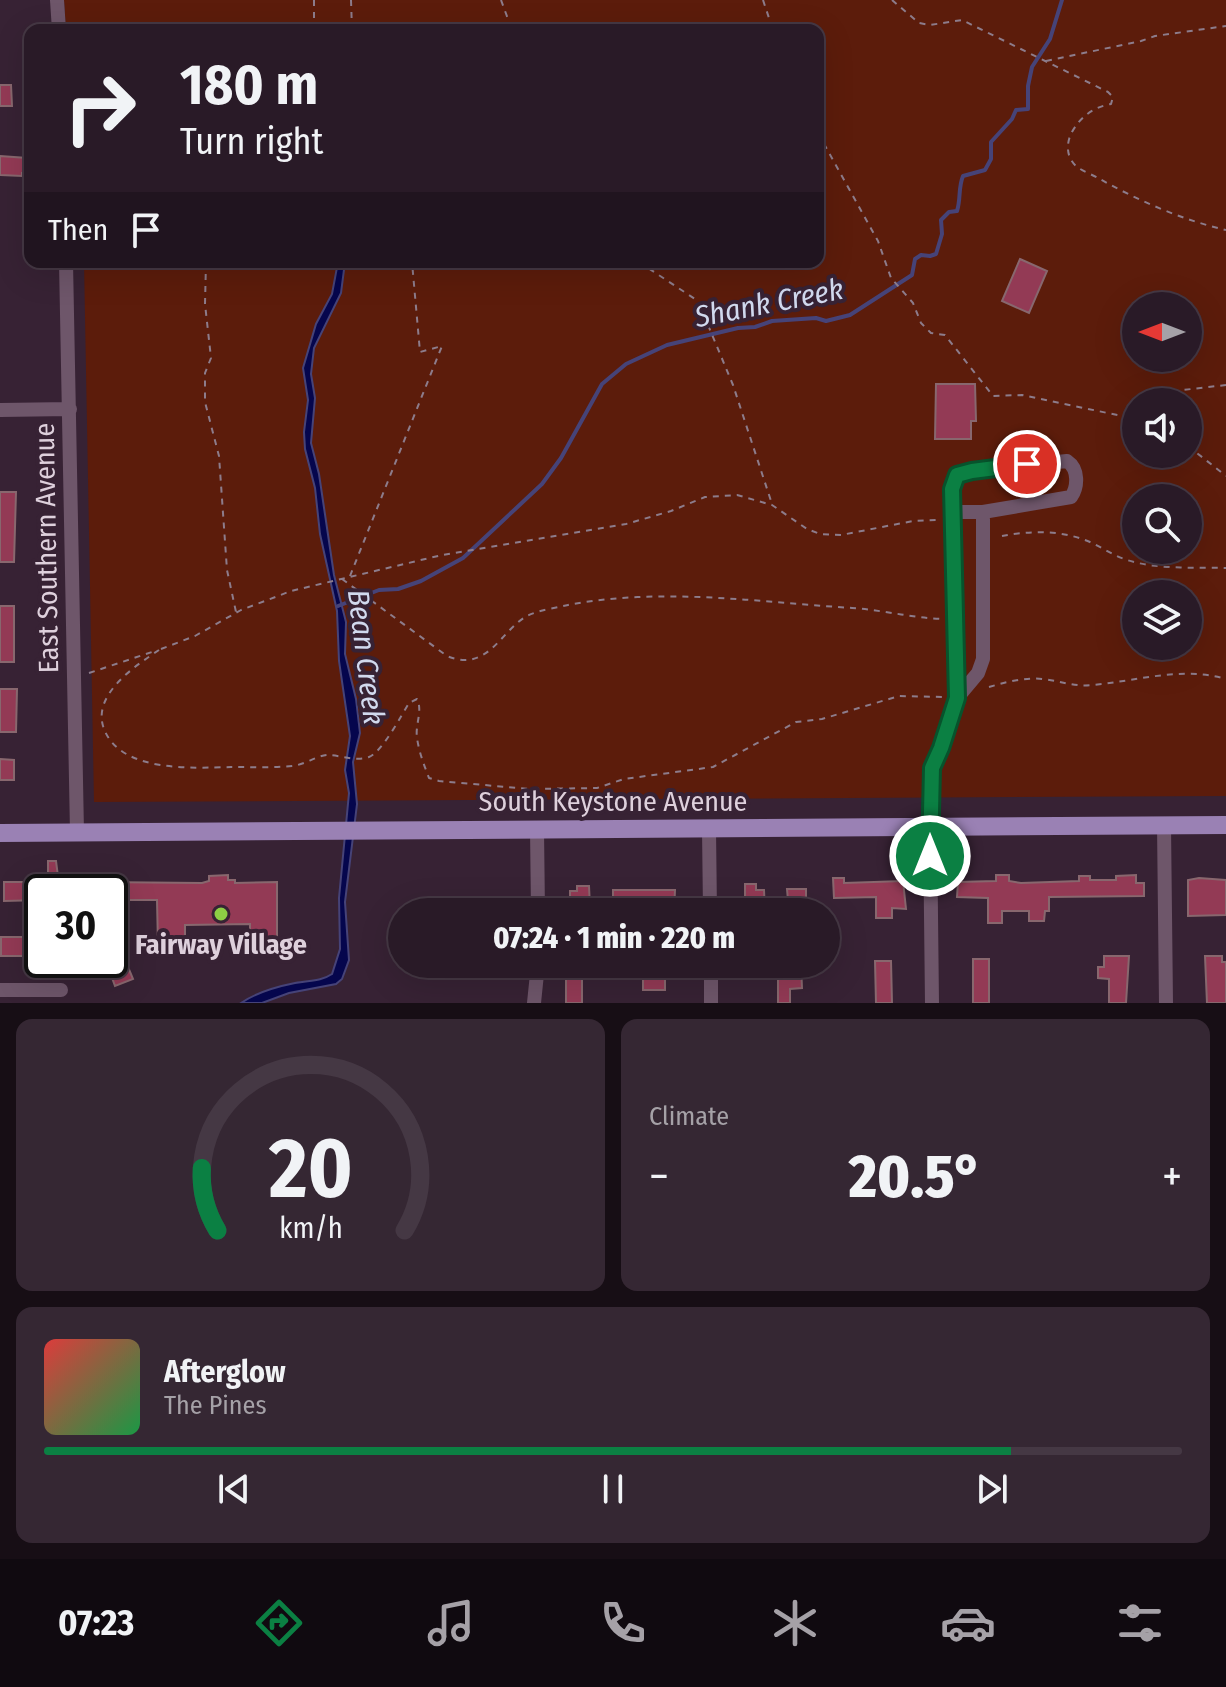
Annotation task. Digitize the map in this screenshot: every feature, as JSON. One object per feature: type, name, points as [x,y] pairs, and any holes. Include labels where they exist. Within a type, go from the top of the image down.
[{"type":"main road","name":"South Keystone Avenue","points":[[0,833],[1226,825]]},
{"type":"street","points":[[57,0],[59,24]]},
{"type":"street","name":"East Southern Avenue","points":[[66,268],[77,832]]},
{"type":"street","points":[[0,410],[70,409]]},
{"type":"street","points":[[932,1003],[932,768],[941,748],[950,698],[951,512],[952,489],[957,475],[972,471],[1055,461],[1073,464],[1076,490],[1071,497],[983,512],[951,512]]},
{"type":"street","points":[[950,698],[978,673],[983,659],[983,512]]},
{"type":"street","points":[[1164,825],[1166,1003]]},
{"type":"street","points":[[537,829],[538,898]]},
{"type":"street","points":[[709,829],[710,898]]},
{"type":"street","points":[[534,1003],[537,978]]},
{"type":"street","points":[[711,978],[711,1003]]},
{"type":"street","points":[[0,990],[61,990]]},
{"type":"path","points":[[314,0],[314,24]]},
{"type":"path","points":[[351,0],[352,24]]},
{"type":"path","points":[[501,0],[510,24]]},
{"type":"path","points":[[763,0],[771,24]]},
{"type":"path","points":[[892,0],[919,23],[930,25],[962,20],[1113,97],[1111,104],[1090,111],[1074,128],[1068,140],[1068,153],[1075,165],[1128,194],[1226,230]]},
{"type":"path","points":[[1044,62],[1155,36],[1226,26]]},
{"type":"path","points":[[824,144],[878,241],[891,278],[913,303],[921,323],[931,333],[945,335],[993,396],[1022,395],[1122,415]]},
{"type":"path","points":[[206,268],[205,304],[211,358],[205,373],[205,402],[219,456],[227,570],[236,613]]},
{"type":"path","points":[[350,577],[442,346],[420,352],[413,268]]},
{"type":"path","points":[[648,268],[695,299],[733,385],[772,505]]},
{"type":"path","points":[[1200,388],[1226,385]]},
{"type":"path","points":[[1202,457],[1226,476]]},
{"type":"path","points":[[85,674],[195,636],[236,613],[291,591],[458,552],[626,524],[705,497],[737,495],[772,505],[807,529],[820,534],[841,535],[913,521],[936,520]]},
{"type":"path","points":[[1002,536],[1025,532],[1081,538],[1127,560],[1157,566],[1226,568]]},
{"type":"path","points":[[342,579],[458,661],[484,654],[529,615],[607,598],[732,598],[946,619]]},
{"type":"path","points":[[159,650],[115,686],[100,716],[109,739],[126,755],[180,768],[295,766],[326,755],[367,758],[377,753],[409,703],[417,699],[421,706],[416,728],[417,741],[429,778],[529,789],[597,788],[624,779],[713,767],[796,722],[822,719],[899,696],[950,698]]},
{"type":"path","points":[[989,687],[1010,681],[1041,679],[1075,686],[1092,685],[1185,672],[1226,679]]},
{"type":"shaded area","points":[[64,0],[1226,0],[1226,796],[94,802],[84,268],[824,268],[824,24],[66,24]]},
{"type":"shaded area","points":[[337,268],[344,268],[341,293],[314,348],[311,374],[315,398],[311,443],[319,474],[334,575],[346,622],[345,654],[356,699],[360,733],[353,762],[357,804],[345,902],[349,960],[342,979],[336,984],[289,993],[262,1003],[241,1003],[273,988],[328,977],[332,974],[340,949],[339,898],[349,793],[345,770],[350,736],[339,661],[337,611],[305,449],[308,400],[303,368],[316,324],[332,294]]},
{"type":"building","points":[[0,85],[11,85],[12,106],[0,106]]},
{"type":"building","points":[[0,156],[24,158],[22,176],[0,175]]},
{"type":"building","points":[[1020,259],[1047,271],[1029,313],[1002,301]]},
{"type":"building","points":[[936,384],[975,384],[976,421],[971,421],[971,439],[935,439]]},
{"type":"building","points":[[0,492],[16,492],[14,562],[0,562]]},
{"type":"building","points":[[0,606],[14,606],[14,662],[0,662]]},
{"type":"building","points":[[0,689],[17,689],[16,732],[0,732]]},
{"type":"building","points":[[0,759],[14,760],[14,780],[0,780]]},
{"type":"building","points":[[48,861],[56,861],[58,874],[48,874]]},
{"type":"building","name":"Fairway Village","points":[[228,875],[228,880],[235,880],[235,883],[277,882],[277,945],[250,945],[250,924],[185,925],[185,946],[158,946],[157,900],[128,900],[128,882],[202,883],[209,881],[209,876]]},
{"type":"building","points":[[996,875],[1009,875],[1009,881],[1021,883],[1079,881],[1079,876],[1090,876],[1090,880],[1116,880],[1116,876],[1136,875],[1136,883],[1144,883],[1144,896],[1049,897],[1049,911],[1045,911],[1044,921],[1029,921],[1029,911],[1002,911],[1002,923],[988,923],[988,898],[957,897],[958,882],[996,881]]},
{"type":"building","points":[[833,878],[844,878],[844,883],[903,881],[906,909],[892,908],[892,918],[876,918],[876,897],[834,898]]},
{"type":"building","points":[[1188,880],[1226,880],[1226,915],[1188,916]]},
{"type":"building","points":[[4,882],[24,882],[24,900],[4,901]]},
{"type":"building","points":[[745,884],[756,884],[756,890],[764,890],[764,898],[745,898]]},
{"type":"building","points":[[577,886],[589,886],[590,898],[570,898],[570,891],[577,891]]},
{"type":"building","points":[[787,889],[806,889],[806,898],[788,898]]},
{"type":"building","points":[[613,890],[675,890],[675,898],[613,898]]},
{"type":"building","points":[[1,937],[24,937],[24,956],[1,956]]},
{"type":"building","points":[[1104,956],[1129,956],[1126,1003],[1109,1003],[1109,979],[1098,978],[1098,967],[1104,967]]},
{"type":"building","points":[[1205,956],[1222,956],[1222,962],[1226,962],[1226,1003],[1207,1003]]},
{"type":"building","points":[[973,959],[989,959],[989,1003],[973,1003]]},
{"type":"building","points":[[875,961],[891,961],[892,1003],[876,1003]]},
{"type":"building","points":[[128,967],[133,979],[115,986],[112,978],[128,978]]},
{"type":"building","points":[[566,978],[582,978],[582,1003],[566,1003]]},
{"type":"building","points":[[643,978],[665,978],[665,990],[643,990]]},
{"type":"building","points":[[778,978],[802,978],[802,988],[790,989],[790,1003],[778,1003]]},
{"type":"waterway","name":"Shank Creek","points":[[338,606],[379,590],[398,589],[421,581],[463,558],[542,484],[561,458],[602,384],[626,364],[667,345],[738,328],[755,327],[772,321],[816,318],[826,321],[850,315],[912,275],[915,259],[921,255],[936,254],[942,234],[941,220],[949,212],[957,211],[963,176],[985,170],[991,159],[991,142],[1016,110],[1028,109],[1032,67],[1050,39],[1062,0]]},
{"type":"place","name":"Fairway Village","points":[[221,914]]},
{"type":"route","points":[[930,856],[932,768],[957,698],[952,489],[957,475],[1027,464]]},
{"type":"water label","name":"Bean Creek","points":[[366,657]]}]
